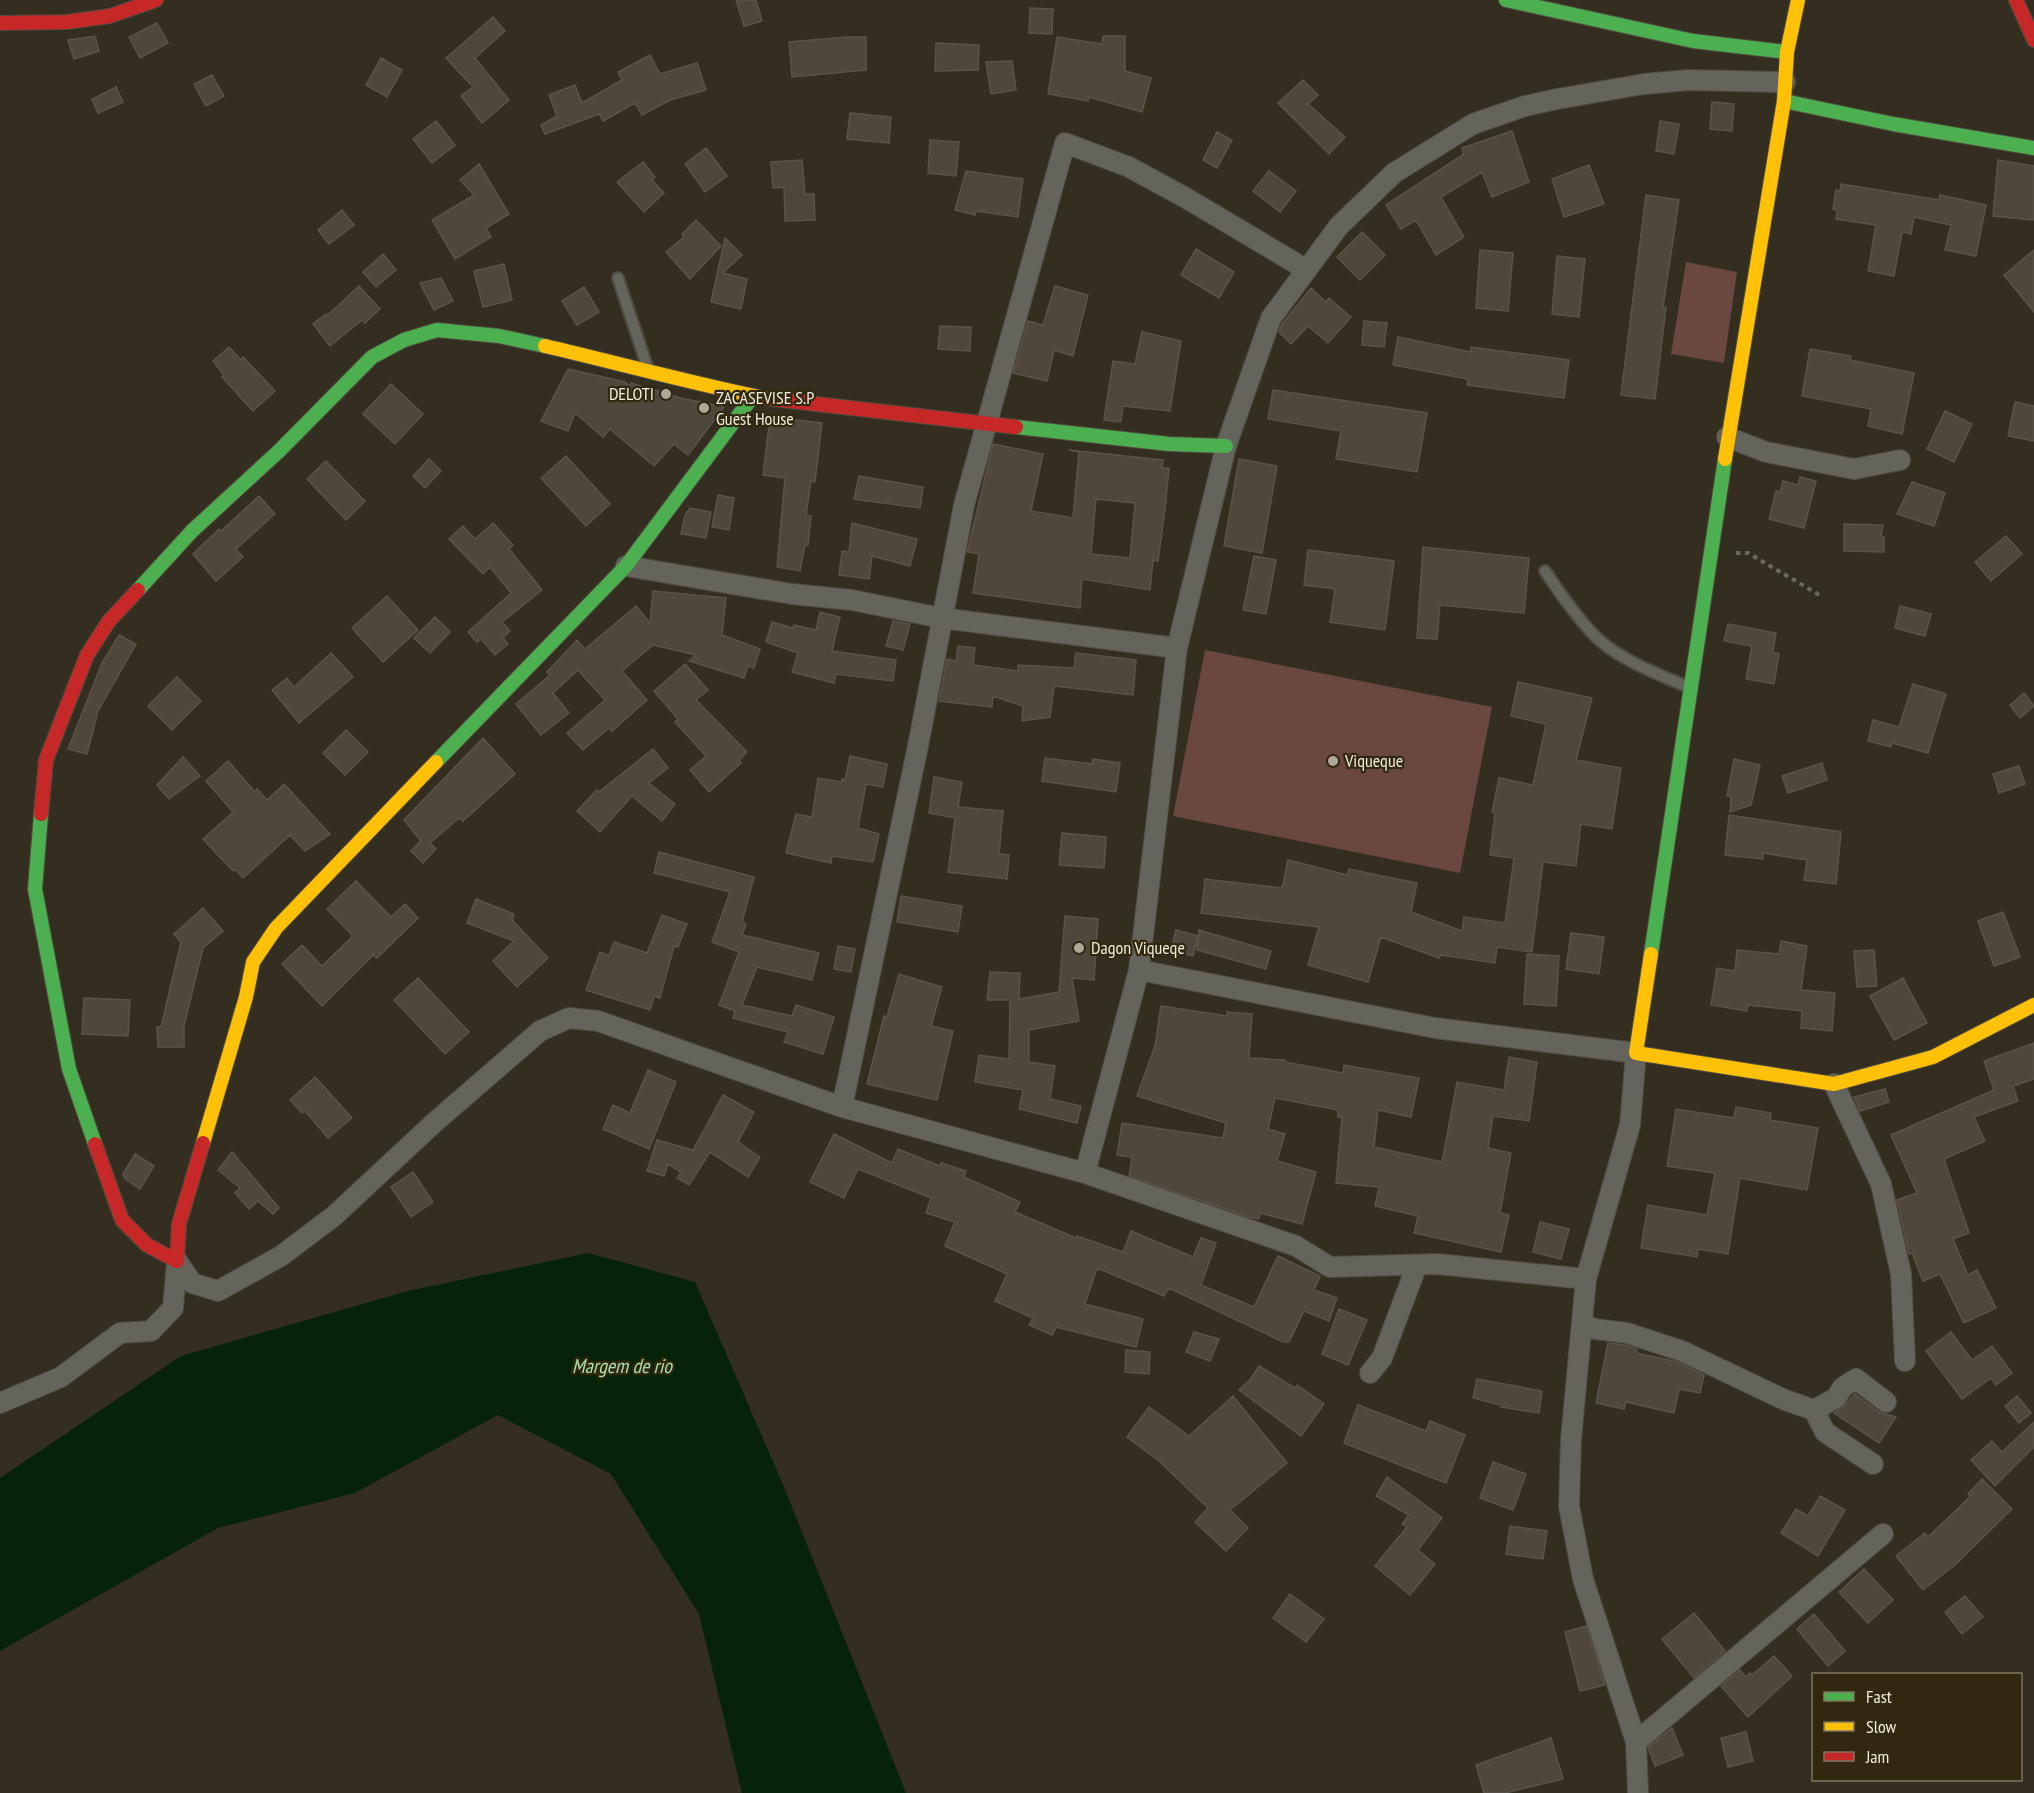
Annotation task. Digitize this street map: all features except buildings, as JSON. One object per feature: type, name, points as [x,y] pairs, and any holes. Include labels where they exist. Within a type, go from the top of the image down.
[{"type":"street","points":[[0,23],[67,22],[110,15],[156,0]]},
{"type":"street","points":[[1506,0],[1527,2],[1693,41],[1787,52]]},
{"type":"street","points":[[1638,1793],[1636,1742],[1583,1579],[1569,1506],[1571,1439],[1586,1279],[1630,1125],[1636,1053],[1727,436],[1785,92],[1787,52],[1798,0]]},
{"type":"street","points":[[2016,0],[2034,40]]},
{"type":"street","points":[[1085,1173],[1138,970],[1177,648],[1226,446],[1271,318],[1339,226],[1394,173],[1473,124],[1557,99],[1644,84],[1688,80],[1785,92],[1893,124],[2034,148]]},
{"type":"street","points":[[842,1107],[918,746],[964,505],[1065,143],[1129,167],[1307,270]]},
{"type":"street","points":[[1226,446],[1169,444],[904,413],[830,408],[684,382],[648,370],[499,336],[437,330],[404,340],[372,357],[279,451],[192,531],[109,621],[87,655],[46,760],[35,889],[69,1069],[122,1220],[147,1245],[177,1261],[192,1283],[218,1291],[281,1256],[334,1216],[435,1122],[540,1031],[569,1018],[598,1021],[842,1107],[1085,1173],[1296,1246],[1330,1267],[1437,1264],[1586,1279]]},
{"type":"street","points":[[0,1403],[61,1377],[120,1334],[151,1331],[173,1308],[179,1224],[246,997],[253,962],[276,928],[626,566],[753,396]]},
{"type":"street","points":[[1727,436],[1766,452],[1854,469],[1900,460]]},
{"type":"street","points":[[626,566],[792,594],[852,600],[941,618],[1177,648]]},
{"type":"street","points":[[1138,970],[1435,1028],[1636,1053],[1834,1084],[1933,1057],[2034,1005]]},
{"type":"street","points":[[1834,1084],[1881,1184],[1901,1274],[1905,1361]]},
{"type":"street","points":[[1370,1373],[1382,1358],[1417,1265]]},
{"type":"street","points":[[1582,1324],[1595,1329],[1627,1333],[1682,1351],[1785,1400],[1814,1410],[1825,1432],[1873,1464]]},
{"type":"street","points":[[1814,1410],[1836,1398],[1843,1387],[1856,1378],[1886,1402]]},
{"type":"street","points":[[1636,1742],[1883,1534]]},
{"type":"lane","points":[[618,278],[648,370]]},
{"type":"lane","points":[[1545,572],[1569,607],[1599,639],[1640,666],[1691,689]]},
{"type":"path","points":[[1711,552],[1748,553],[1823,597]]},
{"type":"shaded area","points":[[1686,262],[1737,272],[1724,363],[1671,354]]},
{"type":"shaded area","name":"Viqueque","points":[[1205,650],[1492,707],[1460,873],[1173,816]]},
{"type":"water","name":"Margem de rio","points":[[588,1253],[695,1282],[784,1487],[906,1793],[742,1793],[699,1614],[611,1474],[498,1415],[355,1493],[218,1528],[0,1651],[0,1478],[181,1356],[408,1291]]},
{"type":"traffic: fast","points":[[1506,0],[1693,41],[1787,52]]},
{"type":"traffic: fast","points":[[1784,101],[1893,124],[2034,148]]},
{"type":"traffic: fast","points":[[138,590],[192,531],[279,451],[372,357],[404,340],[437,330],[499,336],[545,346]]},
{"type":"traffic: fast","points":[[436,762],[626,566],[753,396]]},
{"type":"traffic: fast","points":[[1016,427],[1169,444],[1226,446]]},
{"type":"traffic: fast","points":[[1651,954],[1725,459]]},
{"type":"traffic: fast","points":[[41,814],[35,889],[69,1069],[95,1144]]},
{"type":"traffic: slow","points":[[1725,459],[1784,101],[1787,52],[1798,0]]},
{"type":"traffic: slow","points":[[545,346],[764,398]]},
{"type":"traffic: slow","points":[[203,1143],[246,997],[253,962],[276,928],[436,762]]},
{"type":"traffic: slow","points":[[1651,954],[1636,1053],[1834,1084],[1933,1057],[2034,1005]]},
{"type":"traffic: jam","points":[[0,23],[67,22],[110,16],[156,0]]},
{"type":"traffic: jam","points":[[2016,0],[2034,40]]},
{"type":"traffic: jam","points":[[764,398],[1016,427]]},
{"type":"traffic: jam","points":[[41,814],[46,760],[87,655],[109,621],[138,590]]},
{"type":"traffic: jam","points":[[95,1144],[122,1220],[147,1245],[177,1261],[179,1224],[203,1143]]},
{"type":"place","name":"DELOTI","points":[[666,394]]},
{"type":"place","name":"ZACASEVISE S.P Guest House","points":[[704,408]]},
{"type":"place","name":"Viqueque","points":[[1333,761]]},
{"type":"place","name":"Dagon Viqueqe","points":[[1079,948]]}]
